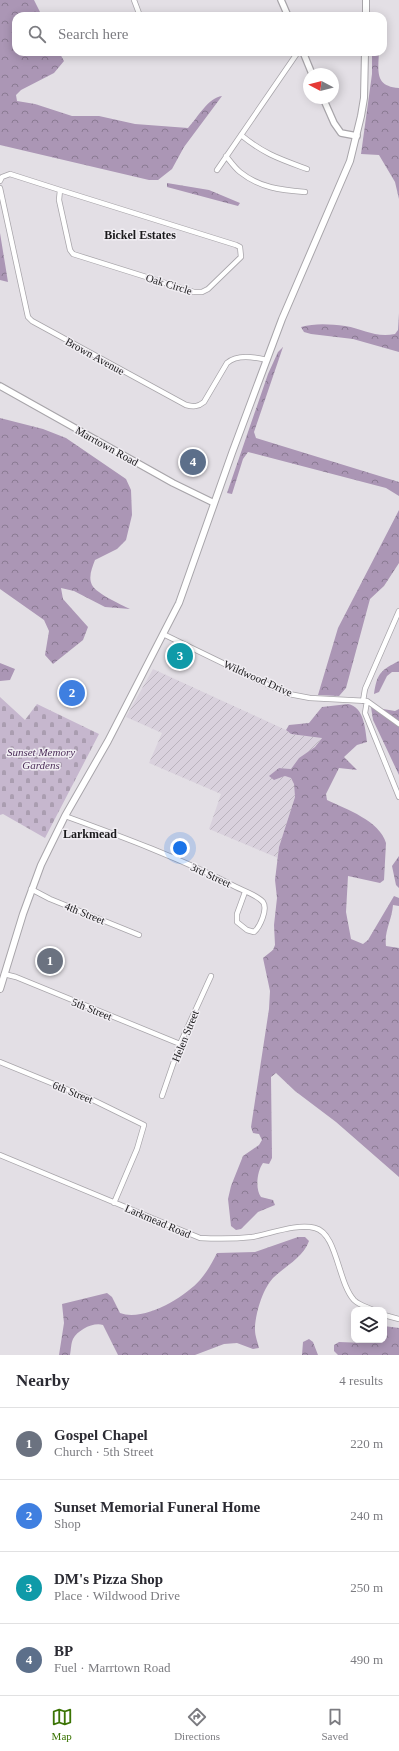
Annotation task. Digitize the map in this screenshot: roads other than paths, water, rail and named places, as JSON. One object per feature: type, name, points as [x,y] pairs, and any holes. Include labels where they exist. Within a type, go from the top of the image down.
[{"type":"main road","points":[[366,0],[366,12]]},
{"type":"main road","points":[[0,989],[31,889],[41,865],[65,816],[108,741],[179,603],[267,360],[301,272],[342,181],[357,136],[364,98],[365,56]]},
{"type":"street","points":[[134,0],[138,12]]},
{"type":"street","points":[[281,0],[286,12]]},
{"type":"street","points":[[217,170],[295,56]]},
{"type":"street","points":[[305,56],[310,68]]},
{"type":"street","points":[[326,104],[334,123],[341,133],[357,136]]},
{"type":"street","points":[[242,134],[256,148],[307,169]]},
{"type":"street","points":[[226,156],[239,172],[252,180],[272,189],[305,192]]},
{"type":"street","name":"Oak Circle","points":[[0,181],[6,174],[10,174],[236,245],[240,247],[241,257],[208,289],[202,292],[194,292],[73,254],[70,250],[59,200],[60,190]]},
{"type":"street","name":"Brown Avenue","points":[[0,188],[28,317],[32,321],[168,396],[192,407],[200,406],[204,402],[227,363],[231,360],[250,357],[267,360]]},
{"type":"street","name":"Marrtown Road","points":[[0,386],[173,483],[214,503]]},
{"type":"street","points":[[399,611],[365,689],[365,712],[399,797]]},
{"type":"street","name":"Wildwood Drive","points":[[163,634],[289,694],[310,698],[365,701]]},
{"type":"street","points":[[365,701],[399,724]]},
{"type":"street","name":"3rd Street","points":[[65,816],[173,858],[245,892],[261,900],[264,904],[264,909],[257,929],[254,932],[248,930],[237,922],[237,914],[245,892]]},
{"type":"street","name":"4th Street","points":[[31,889],[50,899],[139,935]]},
{"type":"street","name":"5th Street","points":[[4,974],[180,1044]]},
{"type":"street","name":"Helen Street","points":[[162,1096],[180,1044],[211,976]]},
{"type":"street","name":"6th Street","points":[[0,1062],[92,1100],[144,1125],[137,1149],[114,1203]]},
{"type":"street","name":"Larkmead Road","points":[[0,1156],[200,1238],[223,1239],[253,1236],[305,1226],[316,1228],[325,1233],[330,1242],[348,1292],[355,1301],[367,1307]]},
{"type":"street","points":[[387,1315],[399,1319]]},
{"type":"place","name":"BP","points":[[193,462]]},
{"type":"place","name":"DM's Pizza Shop","points":[[180,656]]},
{"type":"place","name":"Sunset Memorial Funeral Home","points":[[72,693]]},
{"type":"place","name":"Gospel Chapel","points":[[50,961]]},
{"type":"district","name":"Bickel Estates","points":[[140,235]]},
{"type":"district","name":"Larkmead","points":[[90,834]]},
{"type":"park label","name":"Sunset Memory Gardens","points":[[41,758]]}]
